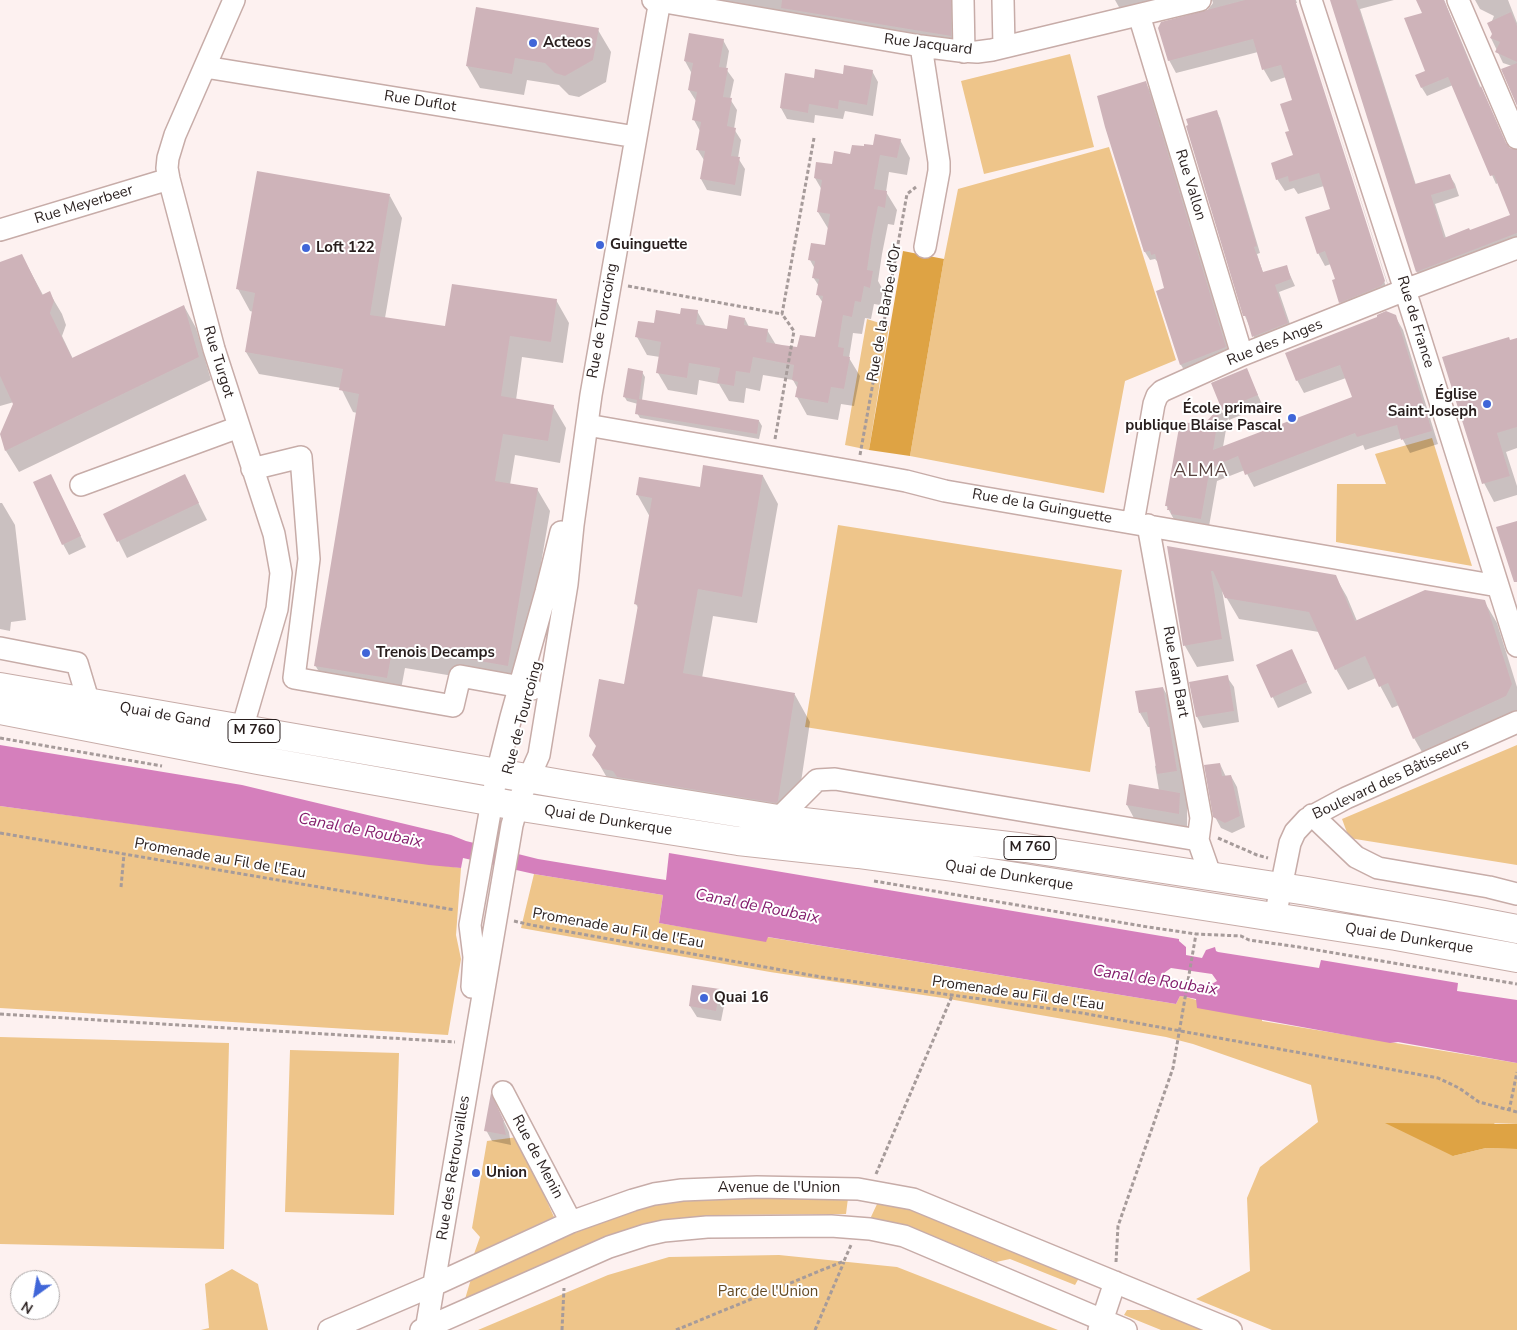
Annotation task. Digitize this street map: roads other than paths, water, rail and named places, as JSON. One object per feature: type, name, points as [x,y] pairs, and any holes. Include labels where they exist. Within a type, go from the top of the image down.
[{"type":"main road","name":"Quai de Gand","points":[[0,687],[242,729],[522,772]]},
{"type":"main road","name":"Quai de Gand","points":[[0,710],[258,760],[507,814]]},
{"type":"main road","name":"Quai de Dunkerque","points":[[522,772],[778,819],[1026,848],[1211,877],[1283,875],[1444,914],[1517,929]]},
{"type":"main road","name":"Quai de Dunkerque","points":[[507,814],[858,854],[953,867],[1435,942],[1517,958]]},
{"type":"street","name":"Rue Turgot","points":[[234,0],[171,146],[168,158],[168,179],[214,349],[274,534],[281,573],[277,609],[242,729]]},
{"type":"street","name":"Rue Jacquard","points":[[657,0],[921,46],[977,52],[1200,0]]},
{"type":"street","name":"Rue de Tourcoing","points":[[507,814],[522,772],[533,689],[573,525],[590,396],[636,137],[657,0]]},
{"type":"street","points":[[963,0],[964,52]]},
{"type":"street","points":[[1003,0],[1004,47]]},
{"type":"street","name":"Rue de France","points":[[1311,0],[1517,646]]},
{"type":"street","points":[[1458,0],[1517,138]]},
{"type":"street","name":"Rue Vallon","points":[[1138,15],[1242,355]]},
{"type":"street","name":"Rue de la Barbe d'Or","points":[[921,46],[938,152],[939,172],[925,247]]},
{"type":"street","name":"Rue Duflot","points":[[205,67],[636,137]]},
{"type":"street","name":"Rue Meyerbeer","points":[[0,230],[168,179]]},
{"type":"street","name":"Rue des Anges","points":[[1140,524],[1154,404],[1157,396],[1165,389],[1242,355],[1517,248]]},
{"type":"street","points":[[252,469],[301,457],[309,559],[294,678],[453,706],[460,676],[533,689],[556,556],[590,396]]},
{"type":"street","name":"Rue de la Guinguette","points":[[587,425],[906,481],[945,491],[1498,586]]},
{"type":"street","points":[[81,486],[238,427]]},
{"type":"street","name":"Rue Jean Bart","points":[[1140,524],[1188,741],[1201,818],[1198,840]]},
{"type":"street","points":[[0,648],[77,663],[89,702]]},
{"type":"street","name":"Rue de Tourcoing","points":[[522,772],[533,689]]},
{"type":"street","name":"Boulevard des Bâtisseurs","points":[[1275,917],[1290,843],[1295,832],[1312,815],[1517,722]]},
{"type":"street","points":[[430,1328],[420,1300],[434,1284],[488,908],[507,814],[522,772]]},
{"type":"street","points":[[778,819],[817,780],[835,779],[1198,840],[1211,877]]},
{"type":"street","points":[[430,1328],[474,975],[470,925],[488,908],[507,814]]},
{"type":"street","points":[[1312,815],[1356,857],[1378,868],[1517,894]]},
{"type":"street","name":"Rue des Retrouvailles","points":[[434,1284],[480,1005],[481,965],[478,927],[488,908]]},
{"type":"street","name":"Rue de Menin","points":[[503,1092],[571,1222]]},
{"type":"street","name":"Avenue de l'Union","points":[[329,1330],[571,1222],[633,1200],[654,1194],[682,1190],[805,1187],[868,1191],[899,1196],[926,1204],[1231,1330]]},
{"type":"street","points":[[430,1328],[609,1247],[646,1235],[664,1231],[707,1227],[822,1226],[870,1229],[904,1236],[1100,1325],[1126,1330]]},
{"type":"street","points":[[1100,1325],[1115,1282]]},
{"type":"water","name":"Canal de Roubaix","points":[[0,745],[242,785],[451,835],[466,841],[538,859],[653,878],[666,880],[669,853],[1179,939],[1186,947],[1186,955],[1202,958],[1206,950],[1215,947],[1218,952],[1319,968],[1321,960],[1458,983],[1457,991],[1517,1000],[1517,1063],[1398,1042],[1390,1043],[1197,1008],[1196,999],[1180,996],[1176,1004],[768,937],[766,942],[659,923],[663,895],[534,874],[463,858],[461,868],[429,865],[0,806]],"holes":[[[1171,968],[1212,974],[1217,981],[1210,985],[1169,978],[1164,973]]]},
{"type":"place","name":"Acteos","points":[[533,43]]},
{"type":"place","name":"Guinguette","points":[[600,245]]},
{"type":"place","name":"Loft 122","points":[[306,248]]},
{"type":"place","name":"Église Saint-Joseph","points":[[1487,404]]},
{"type":"place","name":"École primaire publique Blaise Pascal","points":[[1292,418]]},
{"type":"place","name":"Trenois Decamps","points":[[366,653]]},
{"type":"place","name":"Quai 16","points":[[704,998]]},
{"type":"place","name":"Union","points":[[476,1173]]},
{"type":"district","name":"ALMA","points":[[1201,472]]},
{"type":"park label","name":"Parc de l'Union","points":[[768,1292]]}]
